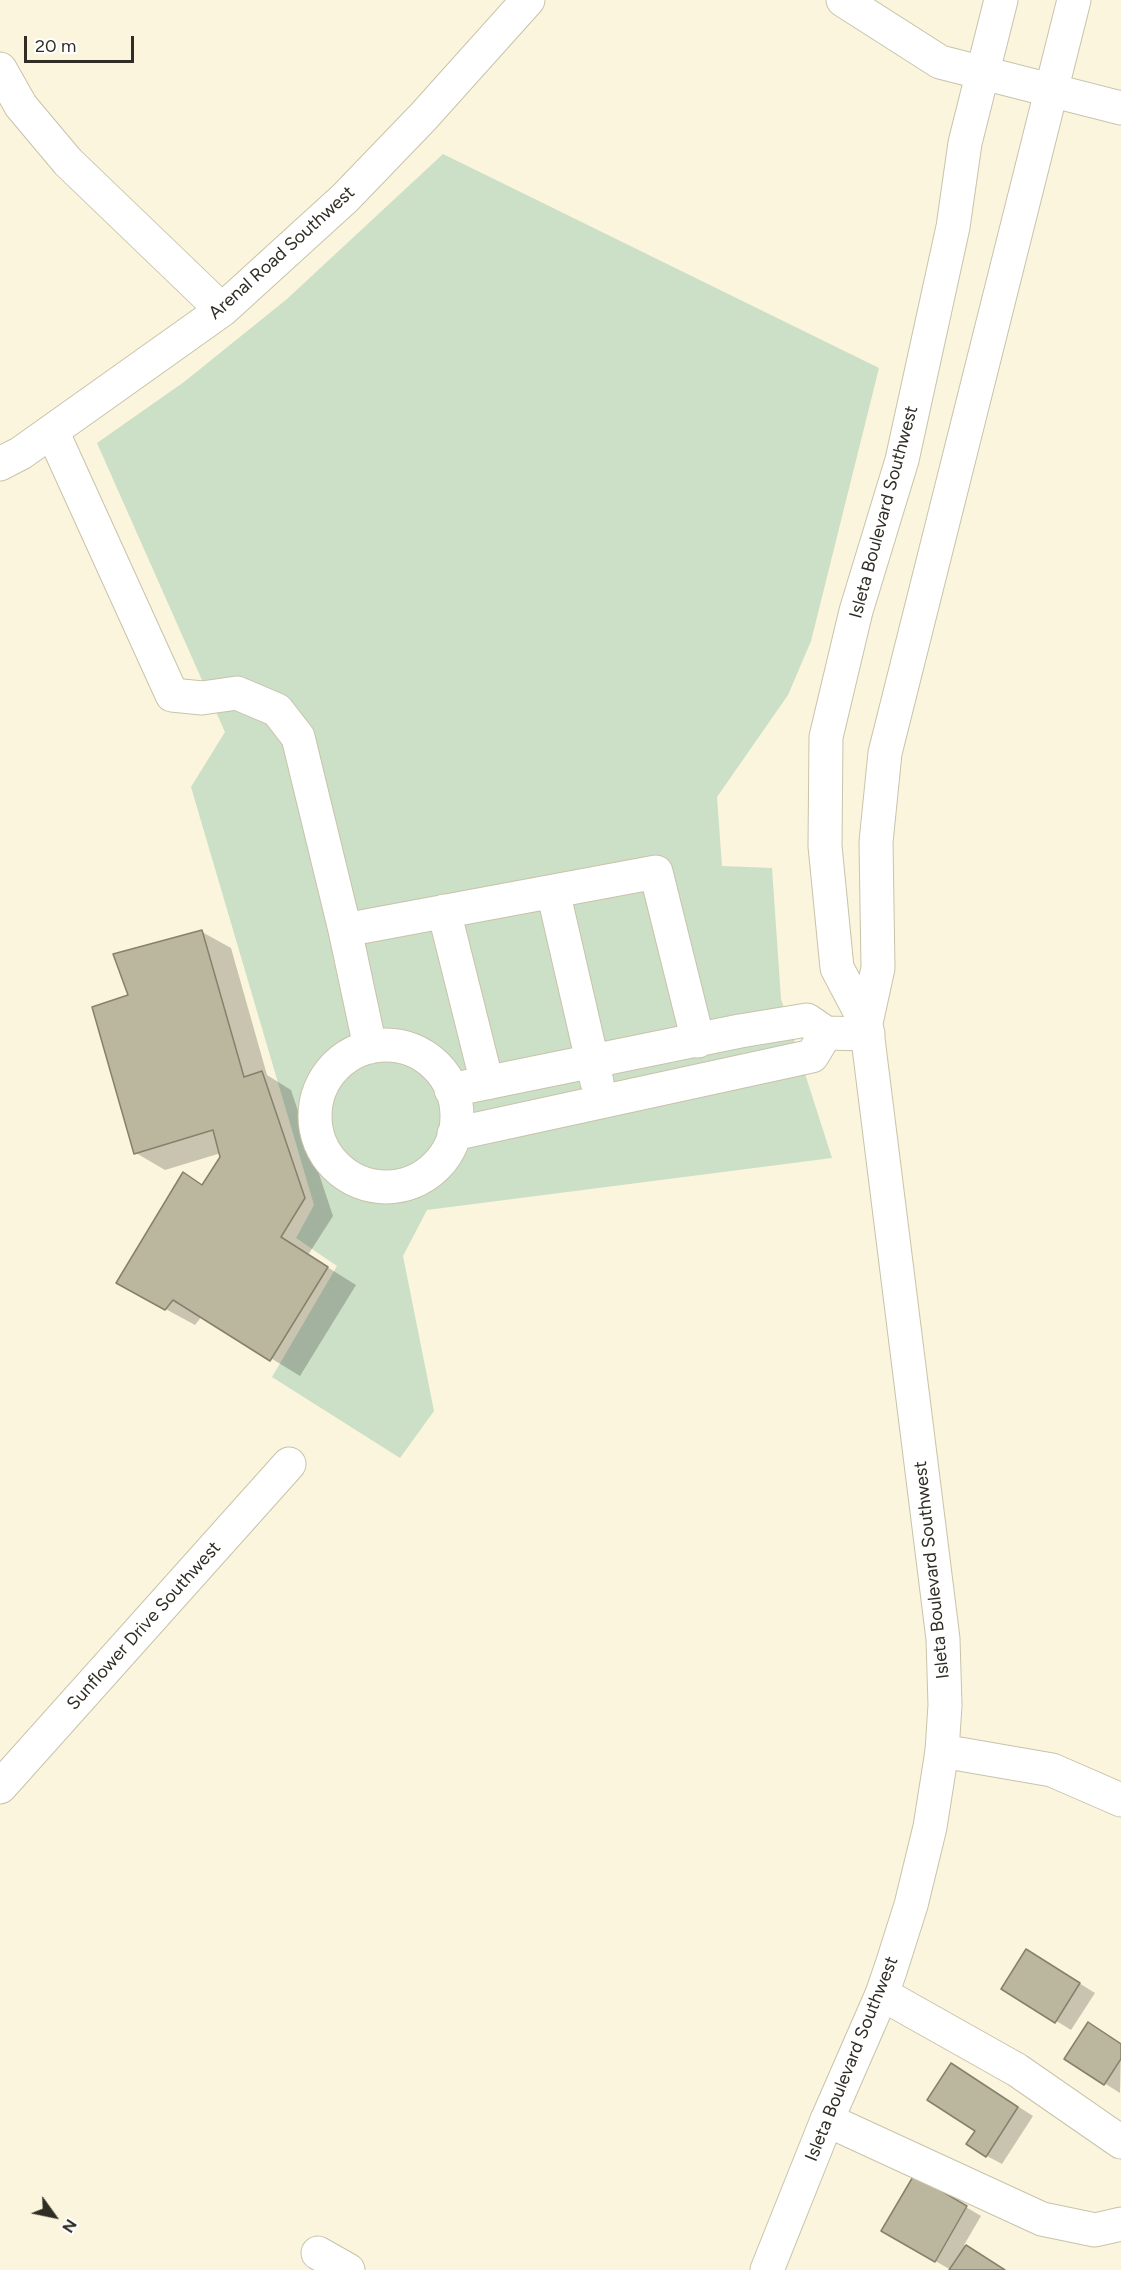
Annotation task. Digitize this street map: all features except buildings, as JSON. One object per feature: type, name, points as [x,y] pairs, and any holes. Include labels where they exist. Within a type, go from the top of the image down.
[{"type":"main road","name":"Arenal Road Southwest","points":[[0,464],[21,453],[222,310],[345,198],[423,117],[528,0]]},
{"type":"main road","points":[[843,0],[940,62],[1121,108]]},
{"type":"main road","name":"Isleta Boulevard Southwest","points":[[867,1028],[837,968],[825,846],[826,737],[856,611],[902,460],[953,227],[965,143],[1001,0]]},
{"type":"main road","name":"Isleta Boulevard Southwest","points":[[767,2270],[827,2120],[882,1994],[911,1905],[930,1827],[942,1750],[945,1705],[943,1640],[867,1028],[878,968],[876,842],[885,753],[1074,0]]},
{"type":"main road","points":[[0,69],[21,106],[68,162],[222,310]]},
{"type":"main road","points":[[52,431],[172,695],[202,698],[237,693],[277,710],[298,737],[345,930],[370,1047]]},
{"type":"main road","points":[[345,930],[656,872],[698,1041]]},
{"type":"main road","points":[[553,891],[602,1102]]},
{"type":"main road","points":[[444,911],[487,1083]]},
{"type":"main road","points":[[451,1090],[740,1031],[807,1020],[826,1033],[867,1028]]},
{"type":"main road","points":[[454,1134],[812,1056],[826,1033]]},
{"type":"main road","points":[[394,1045],[416,1052],[435,1065],[451,1090],[456,1106],[454,1134],[447,1152],[432,1170],[412,1183],[389,1187],[365,1185],[344,1174],[328,1158],[318,1137],[315,1113],[319,1091],[331,1071],[349,1055],[370,1047],[394,1045]]},
{"type":"main road","name":"Sunflower Drive Southwest","points":[[0,1788],[289,1464]]},
{"type":"main road","points":[[942,1750],[1052,1770],[1121,1800]]},
{"type":"main road","points":[[882,1994],[1017,2070],[1121,2142]]},
{"type":"main road","points":[[827,2120],[1042,2219],[1095,2230],[1121,2224]]},
{"type":"main road","points":[[318,2253],[348,2270]]},
{"type":"green space","points":[[443,154],[879,368],[811,641],[788,695],[717,797],[722,866],[772,868],[781,999],[832,1158],[427,1210],[403,1256],[434,1411],[400,1458],[272,1377],[337,1266],[296,1238],[314,1205],[191,787],[225,732],[97,443],[184,382],[287,299]]}]
